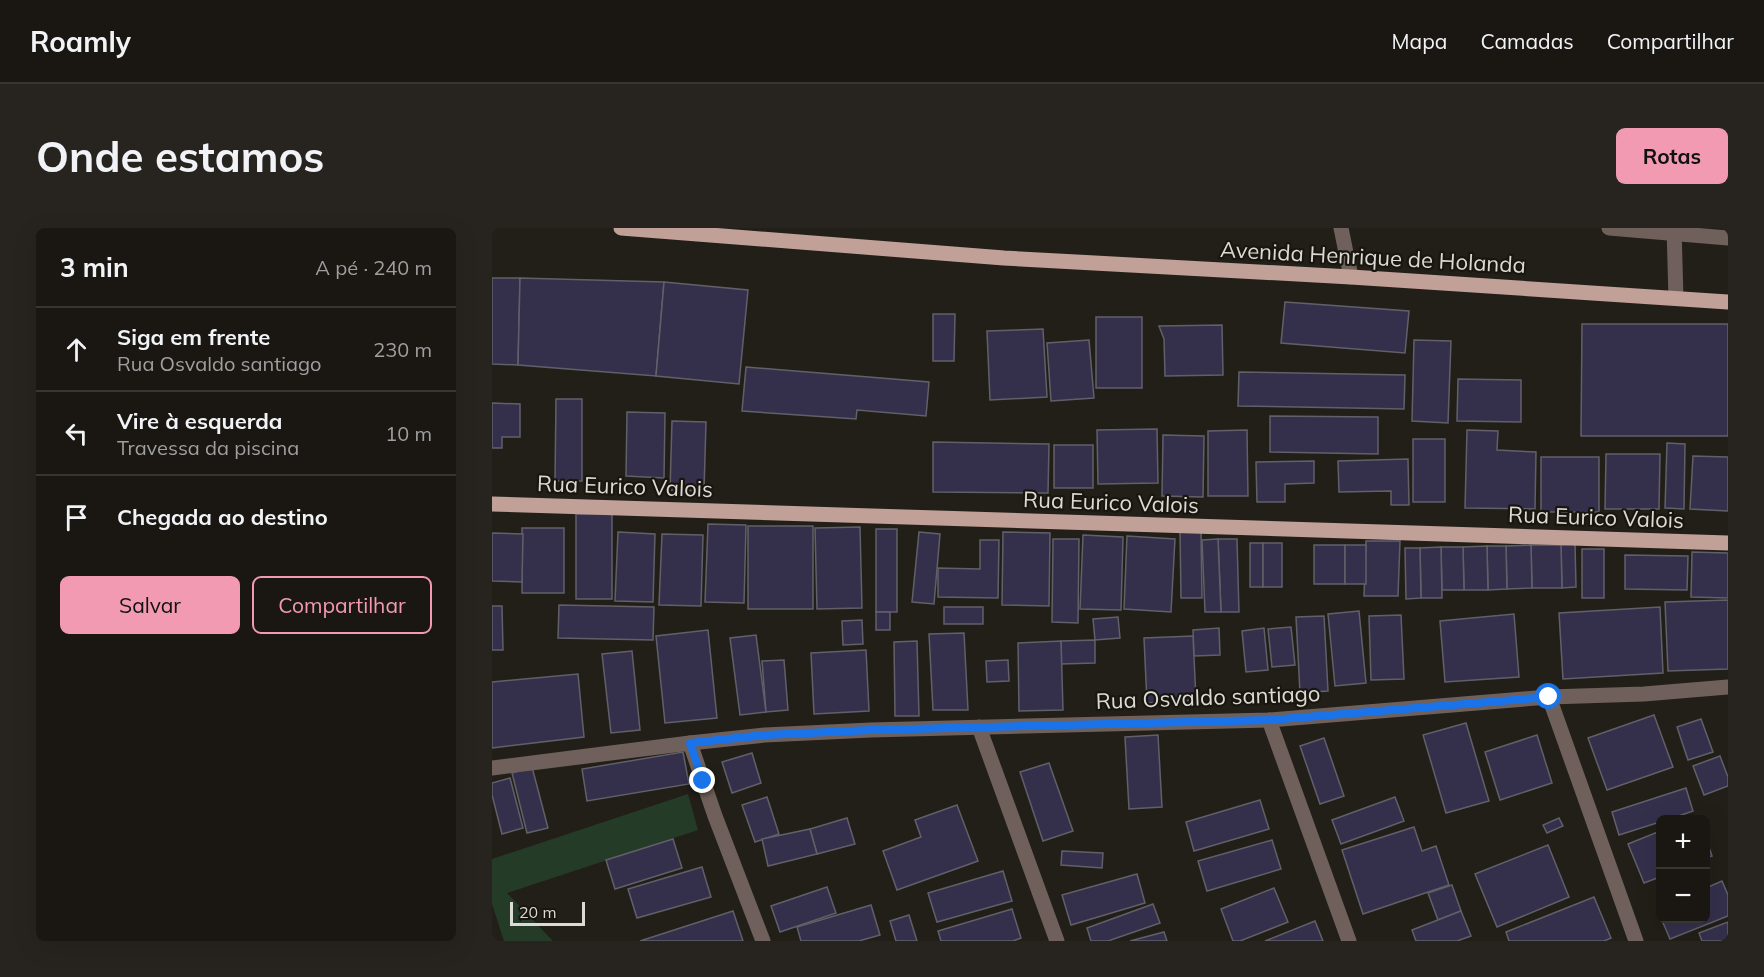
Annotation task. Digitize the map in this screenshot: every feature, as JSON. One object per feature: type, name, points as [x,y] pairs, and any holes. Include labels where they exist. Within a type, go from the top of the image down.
[{"type":"main road","name":"Avenida Henrique de Holanda","points":[[621,228],[1004,258],[1351,277],[1728,302]]},
{"type":"main road","name":"Rua Eurico Valois","points":[[492,504],[1728,543]]},
{"type":"street","points":[[1341,228],[1351,277]]},
{"type":"street","points":[[1609,228],[1674,231],[1728,238]]},
{"type":"street","points":[[1674,231],[1676,298]]},
{"type":"street","name":"Rua Osvaldo santiago","points":[[492,768],[765,735],[1269,720],[1549,697],[1644,694],[1728,687]]},
{"type":"street","points":[[1549,697],[1636,941]]},
{"type":"street","points":[[1269,720],[1349,941]]},
{"type":"street","points":[[979,727],[1057,941]]},
{"type":"street","points":[[690,743],[763,941]]},
{"type":"green space","points":[[688,794],[698,830],[507,893],[553,941],[504,941],[492,904],[492,859]]},
{"type":"building","points":[[492,278],[520,278],[518,365],[492,364]]},
{"type":"building","points":[[520,278],[664,282],[656,376],[518,365]]},
{"type":"building","points":[[664,282],[748,290],[739,384],[656,376]]},
{"type":"building","points":[[1285,302],[1409,311],[1405,353],[1281,343]]},
{"type":"building","points":[[933,314],[955,314],[954,361],[933,361]]},
{"type":"building","points":[[1096,317],[1142,317],[1142,388],[1096,388]]},
{"type":"building","points":[[1582,324],[1728,324],[1728,436],[1581,436]]},
{"type":"building","points":[[1222,325],[1223,375],[1165,376],[1164,339],[1159,326]]},
{"type":"building","points":[[1043,329],[1047,397],[990,400],[987,331]]},
{"type":"building","points":[[1089,340],[1094,398],[1051,401],[1047,343]]},
{"type":"building","points":[[1414,340],[1451,341],[1448,423],[1412,421]]},
{"type":"building","points":[[746,367],[929,382],[926,416],[857,410],[856,419],[742,411]]},
{"type":"building","points":[[1239,372],[1405,375],[1404,409],[1238,406]]},
{"type":"building","points":[[1458,379],[1521,380],[1521,422],[1457,421]]},
{"type":"building","points":[[556,399],[582,399],[582,481],[555,481]]},
{"type":"building","points":[[492,403],[520,404],[520,437],[502,437],[502,448],[492,448]]},
{"type":"building","points":[[627,412],[665,413],[664,478],[626,476]]},
{"type":"building","points":[[1270,416],[1378,417],[1378,454],[1270,452]]},
{"type":"building","points":[[672,421],[706,422],[704,491],[670,490]]},
{"type":"building","points":[[1157,429],[1158,483],[1098,484],[1097,430]]},
{"type":"building","points":[[1247,430],[1248,496],[1208,496],[1208,431]]},
{"type":"building","points":[[1467,430],[1498,431],[1497,450],[1536,452],[1535,509],[1465,508]]},
{"type":"building","points":[[1163,435],[1204,436],[1203,497],[1162,496]]},
{"type":"building","points":[[1413,439],[1445,439],[1445,502],[1413,502]]},
{"type":"building","points":[[933,442],[1049,444],[1048,493],[933,492]]},
{"type":"building","points":[[1667,443],[1685,444],[1684,509],[1665,508]]},
{"type":"building","points":[[1054,445],[1093,445],[1093,488],[1054,488]]},
{"type":"building","points":[[1606,454],[1660,454],[1659,509],[1605,509]]},
{"type":"building","points":[[1693,456],[1728,457],[1728,511],[1690,509]]},
{"type":"building","points":[[1541,457],[1599,457],[1599,512],[1541,512]]},
{"type":"building","points":[[1408,459],[1409,505],[1391,505],[1391,491],[1339,492],[1338,461]]},
{"type":"building","points":[[1314,461],[1314,483],[1285,484],[1285,502],[1257,502],[1256,462]]},
{"type":"building","points":[[576,514],[612,514],[612,599],[576,599]]},
{"type":"building","points":[[708,524],[746,525],[744,603],[705,602]]},
{"type":"building","points":[[748,526],[813,526],[813,609],[748,609]]},
{"type":"building","points":[[860,527],[862,608],[817,609],[815,528]]},
{"type":"building","points":[[522,528],[564,528],[564,593],[522,593]]},
{"type":"building","points":[[876,529],[897,529],[897,612],[876,612]]},
{"type":"building","points":[[1180,531],[1201,531],[1202,598],[1181,598]]},
{"type":"building","points":[[618,532],[655,534],[653,602],[615,601]]},
{"type":"building","points":[[919,532],[940,534],[934,604],[912,602]]},
{"type":"building","points":[[1003,532],[1050,533],[1049,606],[1002,605]]},
{"type":"building","points":[[492,533],[523,534],[522,582],[492,581]]},
{"type":"building","points":[[662,534],[703,535],[701,606],[659,605]]},
{"type":"building","points":[[1083,535],[1123,537],[1121,610],[1080,609]]},
{"type":"building","points":[[1127,536],[1175,539],[1171,612],[1124,609]]},
{"type":"building","points":[[1053,539],[1079,539],[1078,623],[1052,622]]},
{"type":"building","points":[[1218,539],[1237,539],[1239,612],[1221,612]]},
{"type":"building","points":[[1218,539],[1221,612],[1205,612],[1202,540]]},
{"type":"building","points":[[980,540],[999,540],[998,598],[938,597],[938,568],[980,569]]},
{"type":"building","points":[[1366,541],[1400,541],[1398,596],[1364,596]]},
{"type":"building","points":[[1250,543],[1263,543],[1263,587],[1250,587]]},
{"type":"building","points":[[1263,543],[1282,543],[1282,587],[1263,587]]},
{"type":"building","points":[[1575,544],[1576,587],[1562,588],[1561,545]]},
{"type":"building","points":[[1314,545],[1345,545],[1345,584],[1314,584]]},
{"type":"building","points":[[1345,545],[1366,545],[1366,584],[1345,584]]},
{"type":"building","points":[[1531,545],[1561,545],[1562,588],[1532,588]]},
{"type":"building","points":[[1531,545],[1532,588],[1507,589],[1506,546]]},
{"type":"building","points":[[1487,546],[1506,546],[1507,589],[1488,590]]},
{"type":"building","points":[[1487,546],[1488,590],[1464,590],[1463,547]]},
{"type":"building","points":[[1441,547],[1463,547],[1464,590],[1442,590]]},
{"type":"building","points":[[1441,547],[1442,598],[1421,598],[1420,548]]},
{"type":"building","points":[[1405,548],[1420,548],[1421,598],[1406,599]]},
{"type":"building","points":[[1582,549],[1604,549],[1604,598],[1582,598]]},
{"type":"building","points":[[1692,552],[1728,553],[1728,598],[1691,597]]},
{"type":"building","points":[[1625,555],[1688,556],[1687,590],[1625,589]]},
{"type":"building","points":[[1728,600],[1728,669],[1668,671],[1665,602]]},
{"type":"building","points":[[559,605],[654,607],[653,640],[558,638]]},
{"type":"building","points":[[492,606],[502,606],[503,650],[492,650]]},
{"type":"building","points":[[944,607],[983,607],[983,624],[944,624]]},
{"type":"building","points":[[1660,607],[1663,673],[1563,679],[1559,613]]},
{"type":"building","points":[[1359,611],[1366,683],[1335,686],[1328,614]]},
{"type":"building","points":[[876,612],[890,612],[890,630],[876,630]]},
{"type":"building","points":[[1514,614],[1519,677],[1445,682],[1440,621]]},
{"type":"building","points":[[1401,615],[1404,679],[1371,680],[1369,616]]},
{"type":"building","points":[[1324,616],[1328,691],[1300,693],[1296,617]]},
{"type":"building","points":[[1118,617],[1120,638],[1095,640],[1093,619]]},
{"type":"building","points":[[862,620],[863,644],[843,645],[842,621]]},
{"type":"building","points":[[1291,627],[1295,665],[1272,667],[1268,629]]},
{"type":"building","points":[[1219,628],[1220,655],[1194,656],[1193,630]]},
{"type":"building","points":[[1264,628],[1268,670],[1246,672],[1242,631]]},
{"type":"building","points":[[708,630],[717,718],[665,723],[656,636]]},
{"type":"building","points":[[964,633],[968,710],[933,710],[929,634]]},
{"type":"building","points":[[756,635],[766,712],[740,715],[730,638]]},
{"type":"building","points":[[1193,636],[1196,700],[1147,703],[1144,638]]},
{"type":"building","points":[[1095,640],[1095,663],[1061,664],[1061,641]]},
{"type":"building","points":[[917,641],[919,716],[895,716],[894,642]]},
{"type":"building","points":[[1061,641],[1063,710],[1019,711],[1018,643]]},
{"type":"building","points":[[866,650],[869,711],[814,714],[811,653]]},
{"type":"building","points":[[632,651],[640,730],[611,733],[602,654]]},
{"type":"building","points":[[784,660],[788,710],[766,712],[762,661]]},
{"type":"building","points":[[1008,660],[1009,681],[987,682],[986,661]]},
{"type":"building","points":[[578,674],[584,737],[492,748],[492,682]]},
{"type":"building","points":[[1654,715],[1673,767],[1607,790],[1588,738]]},
{"type":"building","points":[[1701,719],[1713,752],[1688,760],[1677,727]]},
{"type":"building","points":[[1466,723],[1489,801],[1446,813],[1423,735]]},
{"type":"building","points":[[1158,735],[1162,807],[1129,809],[1125,737]]},
{"type":"building","points":[[1537,735],[1552,783],[1500,800],[1485,752]]},
{"type":"building","points":[[1324,738],[1344,796],[1320,804],[1300,746]]},
{"type":"building","points":[[683,752],[689,784],[587,801],[582,769]]},
{"type":"building","points":[[752,753],[761,783],[732,793],[722,762]]},
{"type":"building","points":[[1720,756],[1728,777],[1728,786],[1704,795],[1693,766]]},
{"type":"building","points":[[1049,763],[1073,831],[1043,841],[1020,772]]},
{"type":"building","points":[[532,767],[548,828],[527,833],[512,773]]},
{"type":"building","points":[[510,778],[523,828],[502,834],[492,795],[492,783]]},
{"type":"building","points":[[1686,788],[1693,811],[1681,815],[1656,815],[1656,823],[1619,835],[1612,812]]},
{"type":"building","points":[[767,797],[779,834],[755,842],[742,805]]},
{"type":"building","points":[[1395,797],[1404,821],[1341,844],[1332,820]]},
{"type":"building","points":[[1260,800],[1269,829],[1194,851],[1186,822]]},
{"type":"building","points":[[957,805],[978,861],[897,890],[883,851],[921,837],[915,820]]},
{"type":"building","points":[[847,818],[855,844],[817,854],[810,829]]},
{"type":"building","points":[[1559,818],[1563,826],[1547,833],[1543,825]]},
{"type":"building","points":[[1414,827],[1422,851],[1436,846],[1449,885],[1363,914],[1342,850]]},
{"type":"building","points":[[810,829],[817,854],[768,866],[762,839]]},
{"type":"building","points":[[1656,833],[1656,878],[1644,883],[1628,844]]},
{"type":"building","points":[[673,839],[682,868],[615,889],[606,860]]},
{"type":"building","points":[[1272,840],[1281,869],[1207,891],[1198,861]]},
{"type":"building","points":[[1548,845],[1569,897],[1497,927],[1475,874]]},
{"type":"building","points":[[1062,851],[1103,853],[1102,868],[1061,865]]},
{"type":"building","points":[[702,867],[711,897],[637,918],[628,889]]},
{"type":"building","points":[[1003,871],[1012,901],[937,922],[928,893]]},
{"type":"building","points":[[1137,874],[1145,903],[1071,925],[1062,895]]},
{"type":"building","points":[[1722,881],[1728,895],[1728,916],[1670,939],[1663,923],[1710,923],[1710,886]]},
{"type":"building","points":[[1452,885],[1461,911],[1438,920],[1428,893]]},
{"type":"building","points":[[827,887],[836,913],[780,932],[771,906]]},
{"type":"building","points":[[1274,888],[1288,922],[1240,941],[1233,941],[1221,909]]},
{"type":"building","points":[[1594,897],[1611,938],[1604,941],[1509,941],[1506,932]]},
{"type":"building","points":[[1153,904],[1160,923],[1108,941],[1091,941],[1087,928]]},
{"type":"building","points":[[871,905],[880,935],[859,941],[801,941],[797,927]]},
{"type":"building","points":[[1012,909],[1021,938],[1013,941],[941,941],[938,931]]},
{"type":"building","points":[[733,911],[743,941],[640,941]]},
{"type":"building","points":[[1461,911],[1471,936],[1457,941],[1416,941],[1412,930]]},
{"type":"building","points":[[909,915],[917,941],[896,941],[890,921]]},
{"type":"building","points":[[1315,921],[1323,941],[1265,941]]},
{"type":"building","points":[[1728,922],[1728,941],[1702,941],[1699,933]]},
{"type":"building","points":[[1164,932],[1167,941],[1130,941]]},
{"type":"route","points":[[703,781],[690,743],[765,735],[871,730],[1269,720],[1549,697]]}]
